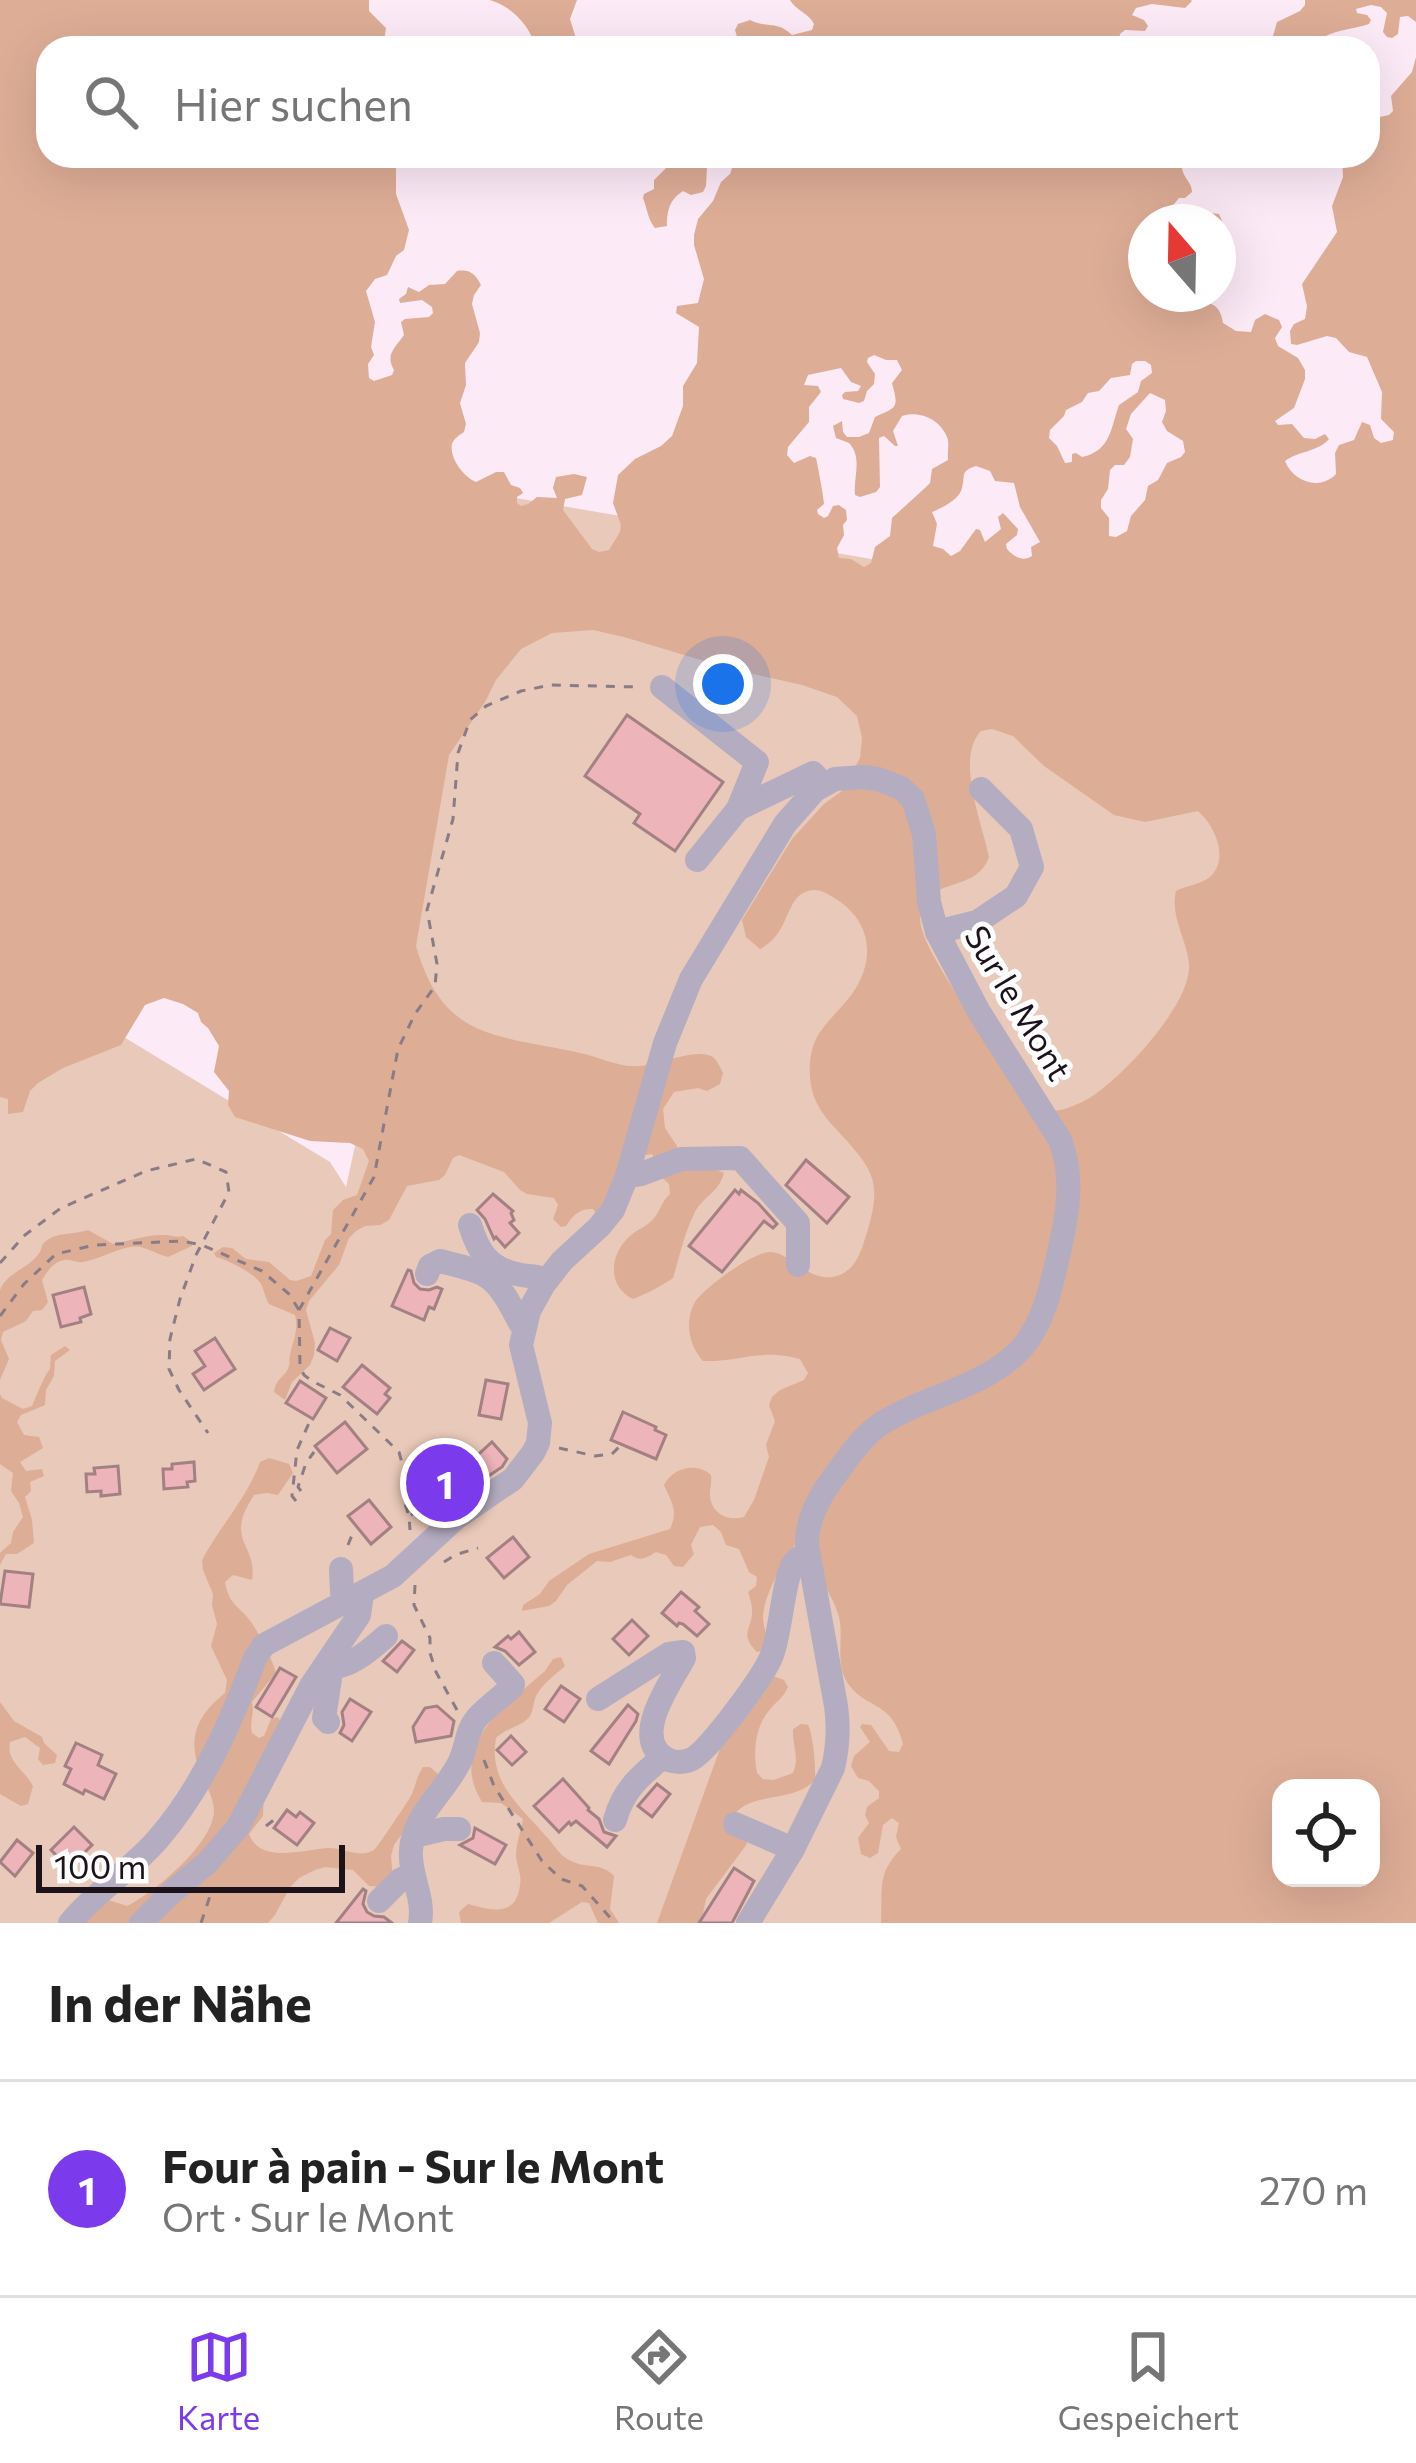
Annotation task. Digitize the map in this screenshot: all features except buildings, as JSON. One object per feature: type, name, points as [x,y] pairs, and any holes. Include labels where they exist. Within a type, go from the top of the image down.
[{"type":"street","points":[[662,687],[757,762],[738,809],[698,860]]},
{"type":"street","points":[[70,1923],[152,1845],[183,1805],[207,1768],[264,1645],[404,1578],[456,1517],[513,1479],[538,1443],[538,1409],[523,1359],[522,1336],[536,1296],[562,1261],[609,1215],[627,1176],[651,1084],[691,979],[784,824],[823,785],[813,773],[738,809]]},
{"type":"street","name":"Sur le Mont","points":[[748,1923],[793,1849],[833,1768],[838,1741],[808,1554],[807,1532],[814,1510],[860,1442],[901,1412],[989,1372],[1023,1346],[1046,1306],[1070,1182],[1060,1140],[980,1012],[937,932],[929,902],[922,819],[913,799],[902,788],[878,779],[849,777],[823,785]]},
{"type":"street","points":[[937,932],[977,922],[1016,896],[1032,866],[1022,830],[981,789]]},
{"type":"street","points":[[627,1176],[681,1159],[740,1158],[797,1223],[797,1265]]},
{"type":"street","points":[[470,1225],[478,1249],[489,1262],[512,1273],[547,1280]]},
{"type":"street","points":[[427,1274],[440,1261],[483,1273],[500,1286],[520,1323],[525,1323]]},
{"type":"street","points":[[598,1699],[669,1654],[683,1652],[651,1726],[653,1742],[663,1757],[682,1762],[694,1757],[770,1660],[791,1569],[798,1558],[808,1554]]},
{"type":"street","points":[[141,1923],[230,1838],[310,1686],[358,1615],[362,1606],[341,1592],[341,1569]]},
{"type":"street","points":[[326,1668],[366,1654],[386,1636]]},
{"type":"street","points":[[420,1923],[422,1907],[410,1852],[414,1836],[460,1760],[478,1717],[512,1687],[494,1663]]},
{"type":"street","points":[[326,1668],[330,1679],[324,1718],[328,1722]]},
{"type":"street","points":[[615,1820],[624,1794],[663,1757]]},
{"type":"street","points":[[735,1823],[793,1849]]},
{"type":"street","points":[[414,1836],[459,1829]]},
{"type":"street","points":[[379,1901],[413,1874]]},
{"type":"path","points":[[410,1540],[399,1451],[340,1395],[304,1375],[299,1310],[374,1177],[398,1049],[435,986],[437,964],[427,910],[453,819],[458,753],[470,720],[486,706],[521,691],[551,685],[662,687]]},
{"type":"path","points":[[0,1263],[25,1234],[61,1208],[146,1171],[196,1159],[226,1172],[229,1192],[179,1299],[170,1340],[169,1370],[208,1433]]},
{"type":"path","points":[[0,1316],[56,1253],[95,1245],[181,1241],[262,1271],[289,1294],[299,1310]]},
{"type":"path","points":[[296,1501],[292,1488],[297,1450],[309,1423]]},
{"type":"path","points":[[538,1443],[595,1456],[613,1454],[619,1447]]},
{"type":"path","points":[[301,1491],[300,1478],[314,1452]]},
{"type":"path","points":[[410,1516],[444,1495]]},
{"type":"path","points":[[435,1567],[478,1548]]},
{"type":"path","points":[[404,1578],[430,1638],[436,1672],[479,1747],[494,1786],[542,1861],[561,1879],[582,1886],[615,1923]]},
{"type":"shaded area","points":[[0,0],[369,0],[369,11],[386,28],[385,36],[36,36],[36,168],[396,168],[396,194],[409,230],[404,250],[387,275],[375,279],[366,291],[375,322],[369,378],[374,381],[392,375],[391,355],[404,335],[401,322],[433,313],[422,300],[400,303],[408,287],[419,292],[429,285],[445,284],[457,271],[474,275],[481,285],[472,304],[480,333],[465,363],[466,385],[460,403],[466,424],[452,444],[455,462],[476,482],[504,472],[523,493],[517,497],[521,506],[537,497],[557,498],[556,477],[587,477],[582,495],[565,499],[563,510],[599,552],[609,550],[620,532],[613,503],[618,475],[672,436],[683,406],[683,386],[697,363],[699,327],[676,313],[677,306],[698,303],[704,279],[694,245],[698,219],[732,168],[1182,168],[1192,192],[1185,198],[1174,204],[1128,204],[1128,312],[1220,312],[1223,323],[1236,331],[1251,332],[1255,320],[1265,314],[1279,320],[1278,346],[1298,358],[1305,379],[1294,408],[1275,421],[1292,424],[1304,438],[1325,434],[1329,439],[1285,461],[1308,482],[1330,479],[1336,474],[1339,445],[1354,440],[1362,422],[1370,425],[1381,443],[1393,440],[1394,432],[1381,419],[1382,392],[1367,357],[1349,352],[1336,338],[1327,336],[1291,344],[1290,331],[1305,319],[1302,284],[1337,232],[1332,206],[1343,168],[1380,168],[1380,117],[1393,111],[1391,96],[1412,72],[1416,57],[1416,1923],[881,1923],[884,1875],[901,1849],[896,1837],[899,1823],[892,1818],[883,1825],[878,1853],[870,1858],[861,1854],[858,1838],[869,1823],[867,1807],[879,1798],[879,1791],[858,1778],[851,1766],[854,1756],[870,1742],[862,1724],[871,1725],[889,1751],[899,1752],[903,1744],[892,1719],[847,1682],[841,1667],[836,1607],[796,1543],[766,1600],[767,1650],[757,1652],[747,1635],[752,1610],[748,1592],[756,1586],[757,1577],[749,1572],[739,1549],[726,1545],[713,1525],[700,1527],[691,1545],[694,1554],[683,1567],[656,1552],[643,1558],[631,1555],[597,1561],[549,1606],[522,1611],[549,1581],[589,1554],[670,1529],[674,1511],[664,1485],[679,1470],[699,1469],[711,1475],[711,1501],[717,1511],[726,1517],[744,1517],[769,1457],[766,1445],[775,1421],[769,1405],[772,1397],[804,1380],[808,1373],[800,1359],[785,1356],[703,1361],[690,1333],[695,1302],[719,1280],[763,1253],[778,1254],[818,1276],[837,1276],[851,1267],[864,1242],[873,1206],[872,1180],[860,1157],[818,1106],[810,1070],[817,1037],[852,994],[865,968],[863,930],[848,908],[816,890],[797,898],[776,935],[760,949],[746,937],[742,920],[792,839],[842,791],[860,758],[857,716],[837,697],[593,630],[552,633],[521,649],[449,755],[416,946],[442,1001],[460,1018],[502,1037],[632,1066],[706,1054],[723,1073],[720,1084],[707,1091],[674,1092],[663,1109],[676,1153],[724,1173],[695,1212],[673,1278],[642,1295],[633,1299],[624,1293],[614,1269],[623,1243],[652,1221],[670,1194],[669,1184],[655,1171],[652,1154],[635,1157],[599,1218],[593,1209],[584,1210],[561,1227],[553,1219],[558,1205],[554,1198],[527,1194],[504,1172],[459,1155],[439,1180],[407,1186],[389,1220],[365,1226],[349,1238],[339,1265],[309,1301],[306,1310],[314,1355],[292,1382],[285,1400],[274,1392],[289,1366],[295,1315],[269,1304],[258,1280],[214,1253],[232,1248],[246,1259],[269,1262],[290,1280],[311,1276],[331,1234],[333,1210],[357,1195],[369,1161],[363,1149],[350,1143],[310,1141],[235,1117],[228,1105],[229,1091],[214,1072],[219,1046],[198,1013],[164,998],[145,1005],[121,1045],[38,1083],[23,1112],[8,1114],[8,1099],[0,1097]],"holes":[[[874,355],[897,360],[902,370],[892,383],[894,406],[875,417],[869,433],[859,437],[847,437],[842,421],[833,426],[836,438],[849,443],[856,455],[855,495],[880,487],[879,438],[884,436],[898,446],[893,431],[902,416],[915,414],[934,421],[948,440],[948,460],[932,469],[930,483],[892,518],[890,536],[875,547],[871,563],[864,567],[839,558],[846,510],[839,505],[824,518],[818,514],[824,504],[816,458],[794,463],[787,455],[788,447],[809,422],[809,407],[821,392],[818,386],[804,385],[808,375],[841,368],[851,382],[861,386],[858,391],[845,392],[843,399],[859,403],[874,384],[875,374],[867,362]],[[1145,361],[1152,373],[1141,381],[1138,392],[1119,405],[1099,449],[1082,457],[1072,454],[1072,462],[1065,463],[1049,438],[1050,430],[1088,393],[1099,391],[1111,378],[1130,375],[1132,364]],[[1150,393],[1165,400],[1162,422],[1183,441],[1185,452],[1167,463],[1158,480],[1148,486],[1127,531],[1109,536],[1109,518],[1101,500],[1110,470],[1130,457],[1133,439],[1126,429],[1131,414]],[[976,466],[990,471],[995,481],[1014,483],[1020,507],[1040,542],[1031,547],[1032,556],[1019,558],[1007,549],[1018,529],[1003,513],[998,517],[1001,529],[985,542],[976,529],[951,556],[933,546],[937,524],[932,512],[958,496],[967,470]],[[992,729],[1013,736],[1044,766],[1114,815],[1145,822],[1198,811],[1219,850],[1212,875],[1176,891],[1175,910],[1189,963],[1188,978],[1171,1013],[1114,1079],[1087,1099],[1060,1110],[1033,1109],[1020,1098],[921,928],[927,900],[974,876],[989,857],[970,757],[981,731]]]},
{"type":"shaded area","points":[[490,0],[577,0],[570,19],[575,36],[532,36],[506,7]]},
{"type":"shaded area","points":[[790,0],[1192,1],[1185,8],[1152,4],[1136,8],[1132,15],[1148,26],[1145,31],[1125,30],[1120,36],[737,36],[738,24],[750,20],[792,35],[812,30],[812,20]]},
{"type":"shaded area","points":[[1305,0],[1416,0],[1416,22],[1400,17],[1398,34],[1387,37],[1383,32],[1387,13],[1371,5],[1356,9],[1367,15],[1369,24],[1326,36],[1273,36],[1277,22],[1305,5]]},
{"type":"shaded area","points":[[666,168],[707,168],[703,192],[678,194],[670,206],[667,226],[655,228],[643,198],[654,189],[654,180]]},
{"type":"shaded area","points":[[498,495],[918,567],[1368,616],[1416,1923],[0,1923],[0,870],[48,991],[330,1162],[346,1187]]},
{"type":"shaded area","points":[[88,1230],[113,1244],[164,1235],[183,1236],[192,1246],[168,1257],[135,1246],[83,1262],[57,1263],[42,1280],[48,1302],[42,1310],[3,1332],[1,1340],[9,1359],[0,1380],[0,1290],[3,1284],[32,1261],[49,1239]]},
{"type":"shaded area","points":[[65,1346],[70,1350],[55,1361],[45,1405],[21,1415],[17,1422],[24,1435],[39,1437],[43,1448],[20,1462],[26,1471],[42,1469],[44,1476],[30,1482],[31,1491],[25,1497],[34,1543],[17,1554],[6,1554],[0,1565],[0,1553],[11,1543],[23,1517],[11,1491],[13,1473],[0,1464],[0,1394],[23,1409],[32,1406],[50,1369],[51,1355]]},
{"type":"shaded area","points":[[269,1458],[289,1464],[293,1473],[278,1495],[254,1495],[245,1511],[241,1533],[253,1568],[252,1580],[233,1575],[225,1582],[276,1673],[252,1702],[252,1733],[264,1736],[271,1719],[278,1717],[282,1724],[264,1786],[263,1816],[249,1834],[254,1843],[272,1852],[327,1848],[369,1852],[412,1794],[423,1767],[438,1774],[430,1795],[394,1845],[393,1881],[385,1887],[369,1886],[353,1870],[325,1867],[299,1878],[268,1923],[70,1923],[99,1897],[127,1906],[152,1890],[193,1852],[211,1824],[214,1806],[197,1763],[195,1740],[201,1720],[225,1693],[227,1680],[211,1646],[217,1624],[202,1560],[260,1462]]},
{"type":"shaded area","points":[[561,1657],[565,1666],[536,1696],[530,1716],[496,1738],[497,1768],[516,1803],[563,1856],[614,1876],[610,1909],[619,1923],[598,1923],[589,1903],[582,1902],[549,1923],[461,1923],[459,1912],[468,1904],[508,1907],[518,1896],[520,1881],[516,1856],[523,1819],[501,1803],[482,1802],[471,1762],[476,1745],[498,1713],[553,1659]]},
{"type":"shaded area","points":[[773,1676],[788,1687],[760,1725],[757,1773],[774,1780],[793,1773],[793,1729],[801,1724],[808,1725],[811,1736],[815,1780],[796,1792],[754,1802],[735,1813],[747,1844],[706,1899],[701,1923],[657,1923],[725,1735]]},
{"type":"shaded area","points":[[0,1702],[14,1721],[42,1737],[57,1755],[55,1763],[43,1765],[38,1759],[40,1748],[25,1737],[10,1742],[13,1760],[33,1786],[28,1804],[21,1806],[0,1794]]},
{"type":"place","name":"Four à pain - Sur le Mont","points":[[445,1483]]}]
